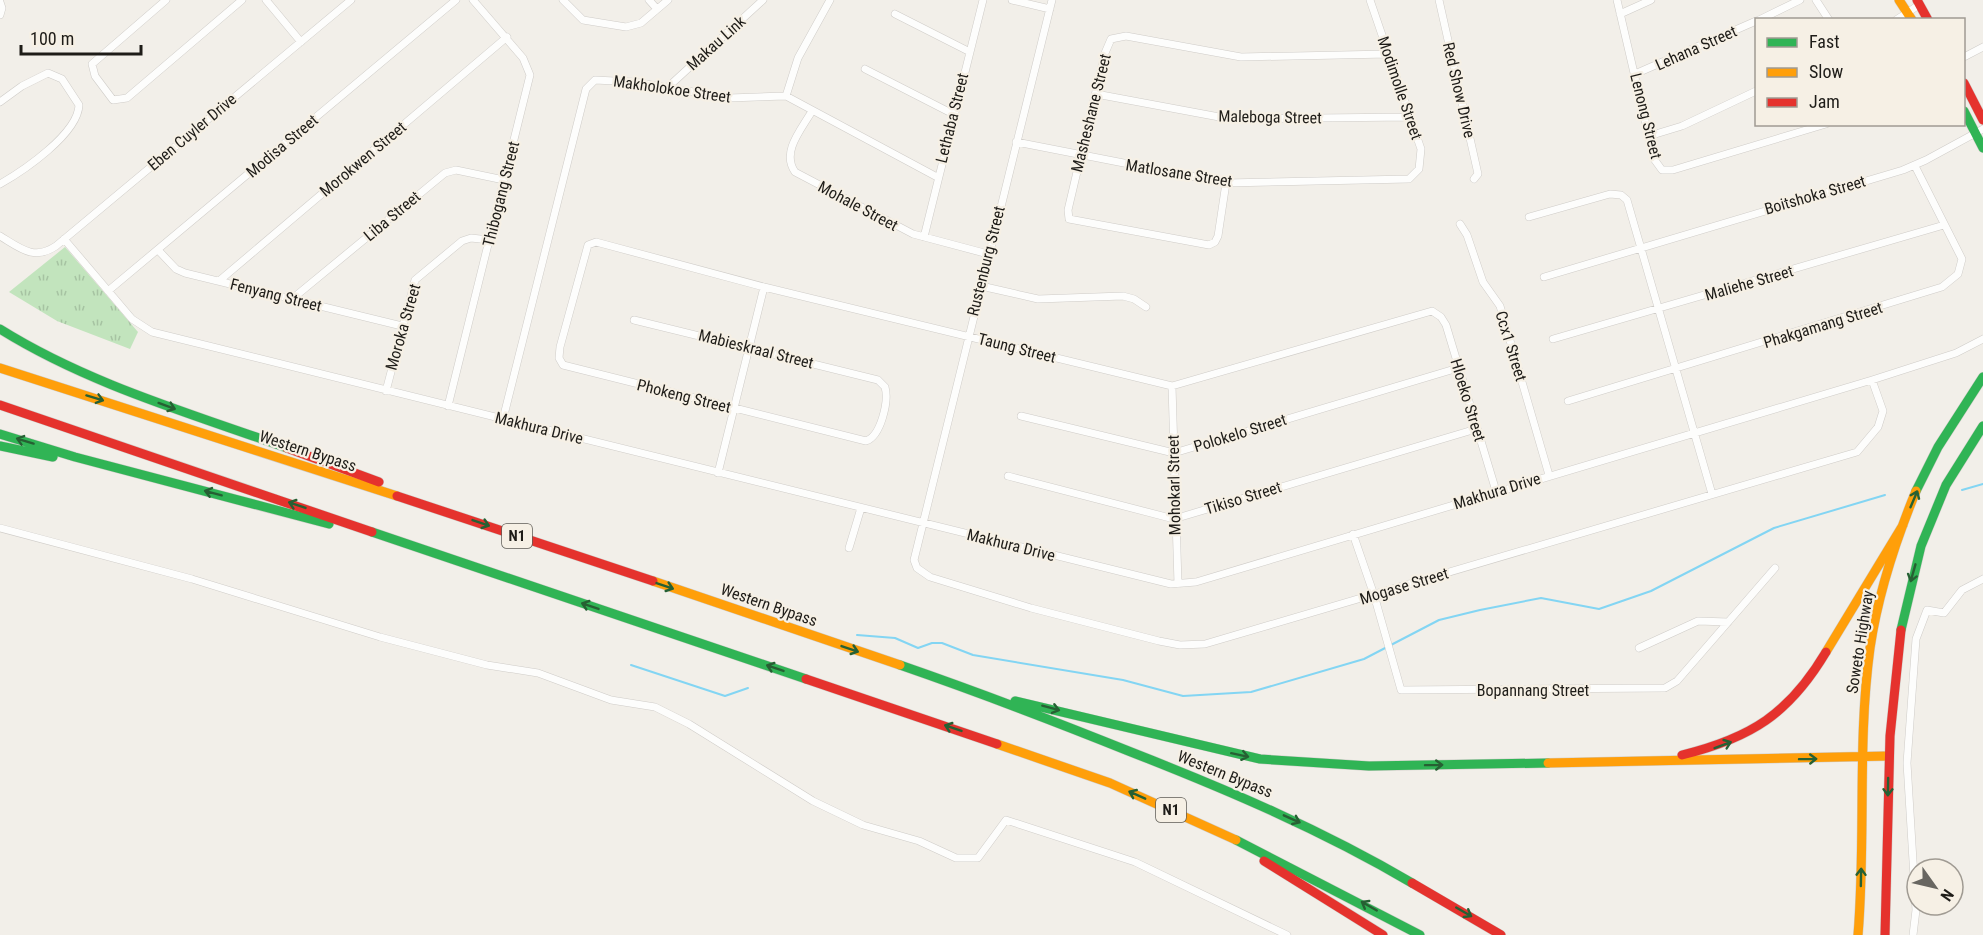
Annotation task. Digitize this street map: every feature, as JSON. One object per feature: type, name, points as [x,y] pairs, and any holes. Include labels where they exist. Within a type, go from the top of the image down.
[{"type":"main road","points":[[1899,0],[1910,16]]},
{"type":"main road","points":[[1918,2],[1927,18]]},
{"type":"main road","points":[[1965,84],[1983,120]]},
{"type":"main road","points":[[1965,112],[1979,131],[1983,148]]},
{"type":"main road","points":[[0,329],[97,379],[382,483],[454,514]]},
{"type":"main road","name":"Western Bypass","points":[[0,368],[454,514],[993,697],[1215,784],[1305,825],[1373,860],[1501,935]]},
{"type":"main road","name":"Soweto Highway","points":[[1858,935],[1866,687],[1873,633],[1884,584],[1903,525],[1930,462],[1983,376]]},
{"type":"main road","name":"N1","points":[[0,405],[1110,783],[1206,825],[1354,898],[1420,935]]},
{"type":"main road","points":[[1885,935],[1889,756],[1896,645],[1908,590],[1940,501],[1959,462],[1983,426]]},
{"type":"main road","points":[[0,434],[75,457],[431,552]]},
{"type":"main road","points":[[0,446],[46,456],[75,457]]},
{"type":"main road","points":[[1582,761],[1683,755],[1711,749],[1741,737],[1777,716],[1815,674],[1903,525]]},
{"type":"main road","points":[[993,697],[1039,705],[1260,759],[1369,766],[1889,756]]},
{"type":"main road","points":[[1206,825],[1383,935]]},
{"type":"street","points":[[166,0],[92,64],[94,76],[113,100],[127,98],[242,0]]},
{"type":"street","points":[[266,0],[301,42]]},
{"type":"street","name":"Modisa Street","points":[[108,291],[456,0]]},
{"type":"street","name":"Thibogang Street","points":[[448,406],[530,75],[527,64],[507,37],[473,0]]},
{"type":"street","points":[[563,0],[583,20],[616,26],[641,23],[668,0]]},
{"type":"street","points":[[649,0],[657,9]]},
{"type":"street","name":"Makau Link","points":[[668,87],[763,0]]},
{"type":"street","points":[[830,0],[798,58],[786,96],[937,177]]},
{"type":"street","name":"Lethaba Street","points":[[924,237],[968,51],[983,0]]},
{"type":"street","points":[[1012,0],[1050,9]]},
{"type":"street","name":"Rustenburg Street","points":[[922,523],[1052,0]]},
{"type":"street","name":"Modimolle Street","points":[[1370,0],[1421,149],[1421,162],[1415,176]]},
{"type":"street","name":"Red Show Drive","points":[[1439,0],[1478,174],[1474,179]]},
{"type":"street","name":"Lenong Street","points":[[1617,0],[1656,164],[1662,170],[1669,171],[1819,126]]},
{"type":"street","points":[[1620,14],[1651,0]]},
{"type":"street","name":"Lehana Street","points":[[1762,18],[1800,0]]},
{"type":"street","points":[[1816,0],[1828,18]]},
{"type":"street","name":"Eben Cuyler Drive","points":[[0,236],[29,253],[47,252],[301,42],[347,1]]},
{"type":"street","points":[[0,2],[0,15]]},
{"type":"street","points":[[1910,16],[1918,2]]},
{"type":"street","points":[[895,14],[968,51]]},
{"type":"street","name":"Lehana Street","points":[[1635,74],[1755,21]]},
{"type":"street","name":"Masheshane Street","points":[[1226,183],[1218,236],[1215,242],[1209,245],[1069,219],[1067,214],[1111,39],[1119,36],[1241,57],[1388,54]]},
{"type":"street","name":"Morokwen Street","points":[[219,281],[507,37]]},
{"type":"street","points":[[1965,56],[1983,47]]},
{"type":"street","points":[[865,69],[953,114]]},
{"type":"street","points":[[0,102],[22,86],[48,74],[62,79],[78,101],[80,108],[53,145],[0,184]]},
{"type":"street","name":"Makholokoe Street","points":[[503,419],[586,89],[595,80],[602,79],[668,87],[729,98],[786,96]]},
{"type":"street","points":[[1649,136],[1682,126],[1755,91]]},
{"type":"street","name":"Maleboga Street","points":[[1096,94],[1230,119],[1410,117]]},
{"type":"street","name":"Mohale Street","points":[[812,111],[791,149],[790,162],[795,172],[904,230],[988,254]]},
{"type":"street","name":"Boitshoka Street","points":[[1545,277],[1915,166],[1979,131]]},
{"type":"street","name":"Matlosane Street","points":[[1016,142],[1226,183],[1403,181],[1415,176]]},
{"type":"street","name":"Phakgamang Street","points":[[1568,401],[1942,287],[1958,274],[1962,264],[1958,249],[1915,166]]},
{"type":"street","name":"Liba Street","points":[[292,299],[444,173],[456,170],[504,180]]},
{"type":"street","points":[[1529,217],[1616,193],[1627,200],[1712,494]]},
{"type":"street","name":"Ccx1 Street","points":[[1460,224],[1467,235],[1485,287],[1500,306],[1549,476]]},
{"type":"street","name":"Maliehe Street","points":[[1553,339],[1944,225]]},
{"type":"street","name":"Moroka Street","points":[[386,391],[413,285],[419,275],[462,241],[471,238],[489,240]]},
{"type":"street","name":"Makhura Drive","points":[[64,239],[136,324],[152,332],[1157,582],[1178,584],[1196,582],[1872,380],[1956,353],[1983,339]]},
{"type":"street","name":"Taung Street","points":[[596,242],[764,287],[1172,386]]},
{"type":"street","name":"Phokeng Street","points":[[596,242],[588,245],[583,256],[560,347],[561,363],[572,369],[866,441],[876,433],[886,401],[885,387],[878,380]]},
{"type":"street","name":"Fenyang Street","points":[[158,250],[181,272],[402,326]]},
{"type":"street","points":[[981,286],[1038,299],[1123,297],[1134,299],[1146,307]]},
{"type":"street","points":[[718,472],[764,287]]},
{"type":"street","name":"Hloeko Street","points":[[1172,386],[1393,320],[1424,312],[1435,313],[1446,325],[1496,491]]},
{"type":"street","name":"Mabieskraal Street","points":[[634,320],[878,380]]},
{"type":"street","name":"Polokelo Street","points":[[1021,416],[1174,453],[1458,368]]},
{"type":"street","name":"Mogase Street","points":[[922,523],[914,560],[917,568],[924,574],[1031,609],[1180,645],[1215,642],[1862,449],[1878,427],[1883,411],[1872,380]]},
{"type":"street","name":"Mohokarl Street","points":[[1172,386],[1174,519],[1178,584]]},
{"type":"street","name":"Tikiso Street","points":[[1174,519],[1476,429]]},
{"type":"street","points":[[1008,476],[1174,519]]},
{"type":"street","points":[[849,548],[861,508]]},
{"type":"street","points":[[0,528],[192,579],[380,637],[487,665],[538,673],[611,700],[655,707],[689,724],[813,801],[863,825],[919,841],[956,858],[978,858],[1006,820],[1135,862],[1287,935]]},
{"type":"street","name":"Bopannang Street","points":[[1353,534],[1374,595],[1401,690],[1657,690],[1665,688],[1677,681],[1775,568]]},
{"type":"street","points":[[1913,935],[1916,910],[1907,763],[1916,639],[1927,610],[1944,613],[1962,590],[1983,579]]},
{"type":"street","points":[[1640,648],[1698,621],[1728,621]]},
{"type":"green space","points":[[65,247],[138,332],[130,349],[57,321],[9,292]]},
{"type":"waterway","points":[[1962,490],[1983,484]]},
{"type":"waterway","points":[[857,635],[895,638],[918,648],[932,643],[942,643],[973,655],[1123,680],[1183,696],[1251,692],[1364,659],[1439,620],[1480,610],[1541,598],[1599,609],[1651,591],[1774,528],[1885,495]]},
{"type":"waterway","points":[[631,665],[725,696],[748,688]]},
{"type":"traffic: fast","points":[[1965,113],[1983,148]]},
{"type":"traffic: fast","points":[[0,329],[68,366],[104,382],[287,448]]},
{"type":"traffic: fast","points":[[1916,491],[1938,447],[1983,377]]},
{"type":"traffic: fast","points":[[1901,630],[1921,546],[1946,485],[1983,426]]},
{"type":"traffic: fast","points":[[0,434],[75,457],[329,524]]},
{"type":"traffic: fast","points":[[0,446],[53,457]]},
{"type":"traffic: fast","points":[[372,532],[806,679]]},
{"type":"traffic: fast","points":[[900,665],[1045,718],[1239,796],[1309,828],[1412,883]]},
{"type":"traffic: fast","points":[[1015,701],[1260,759],[1369,766],[1548,763]]},
{"type":"traffic: fast","points":[[1236,840],[1420,935]]},
{"type":"traffic: slow","points":[[1899,0],[1911,18]]},
{"type":"traffic: slow","points":[[0,368],[397,496]]},
{"type":"traffic: slow","points":[[1858,935],[1864,720],[1870,648],[1888,568],[1916,491]]},
{"type":"traffic: slow","points":[[1826,652],[1903,525]]},
{"type":"traffic: slow","points":[[653,581],[900,665]]},
{"type":"traffic: slow","points":[[997,744],[1110,783],[1236,840]]},
{"type":"traffic: slow","points":[[1548,763],[1889,756]]},
{"type":"traffic: jam","points":[[1917,0],[1927,18]]},
{"type":"traffic: jam","points":[[1965,85],[1983,120]]},
{"type":"traffic: jam","points":[[0,405],[372,532]]},
{"type":"traffic: jam","points":[[287,448],[379,482]]},
{"type":"traffic: jam","points":[[397,496],[653,581]]},
{"type":"traffic: jam","points":[[1885,935],[1890,736],[1901,630]]},
{"type":"traffic: jam","points":[[1682,755],[1728,740],[1766,720],[1798,692],[1826,652]]},
{"type":"traffic: jam","points":[[806,679],[997,744]]},
{"type":"traffic: jam","points":[[1264,861],[1383,935]]},
{"type":"traffic: jam","points":[[1412,883],[1501,935]]}]
